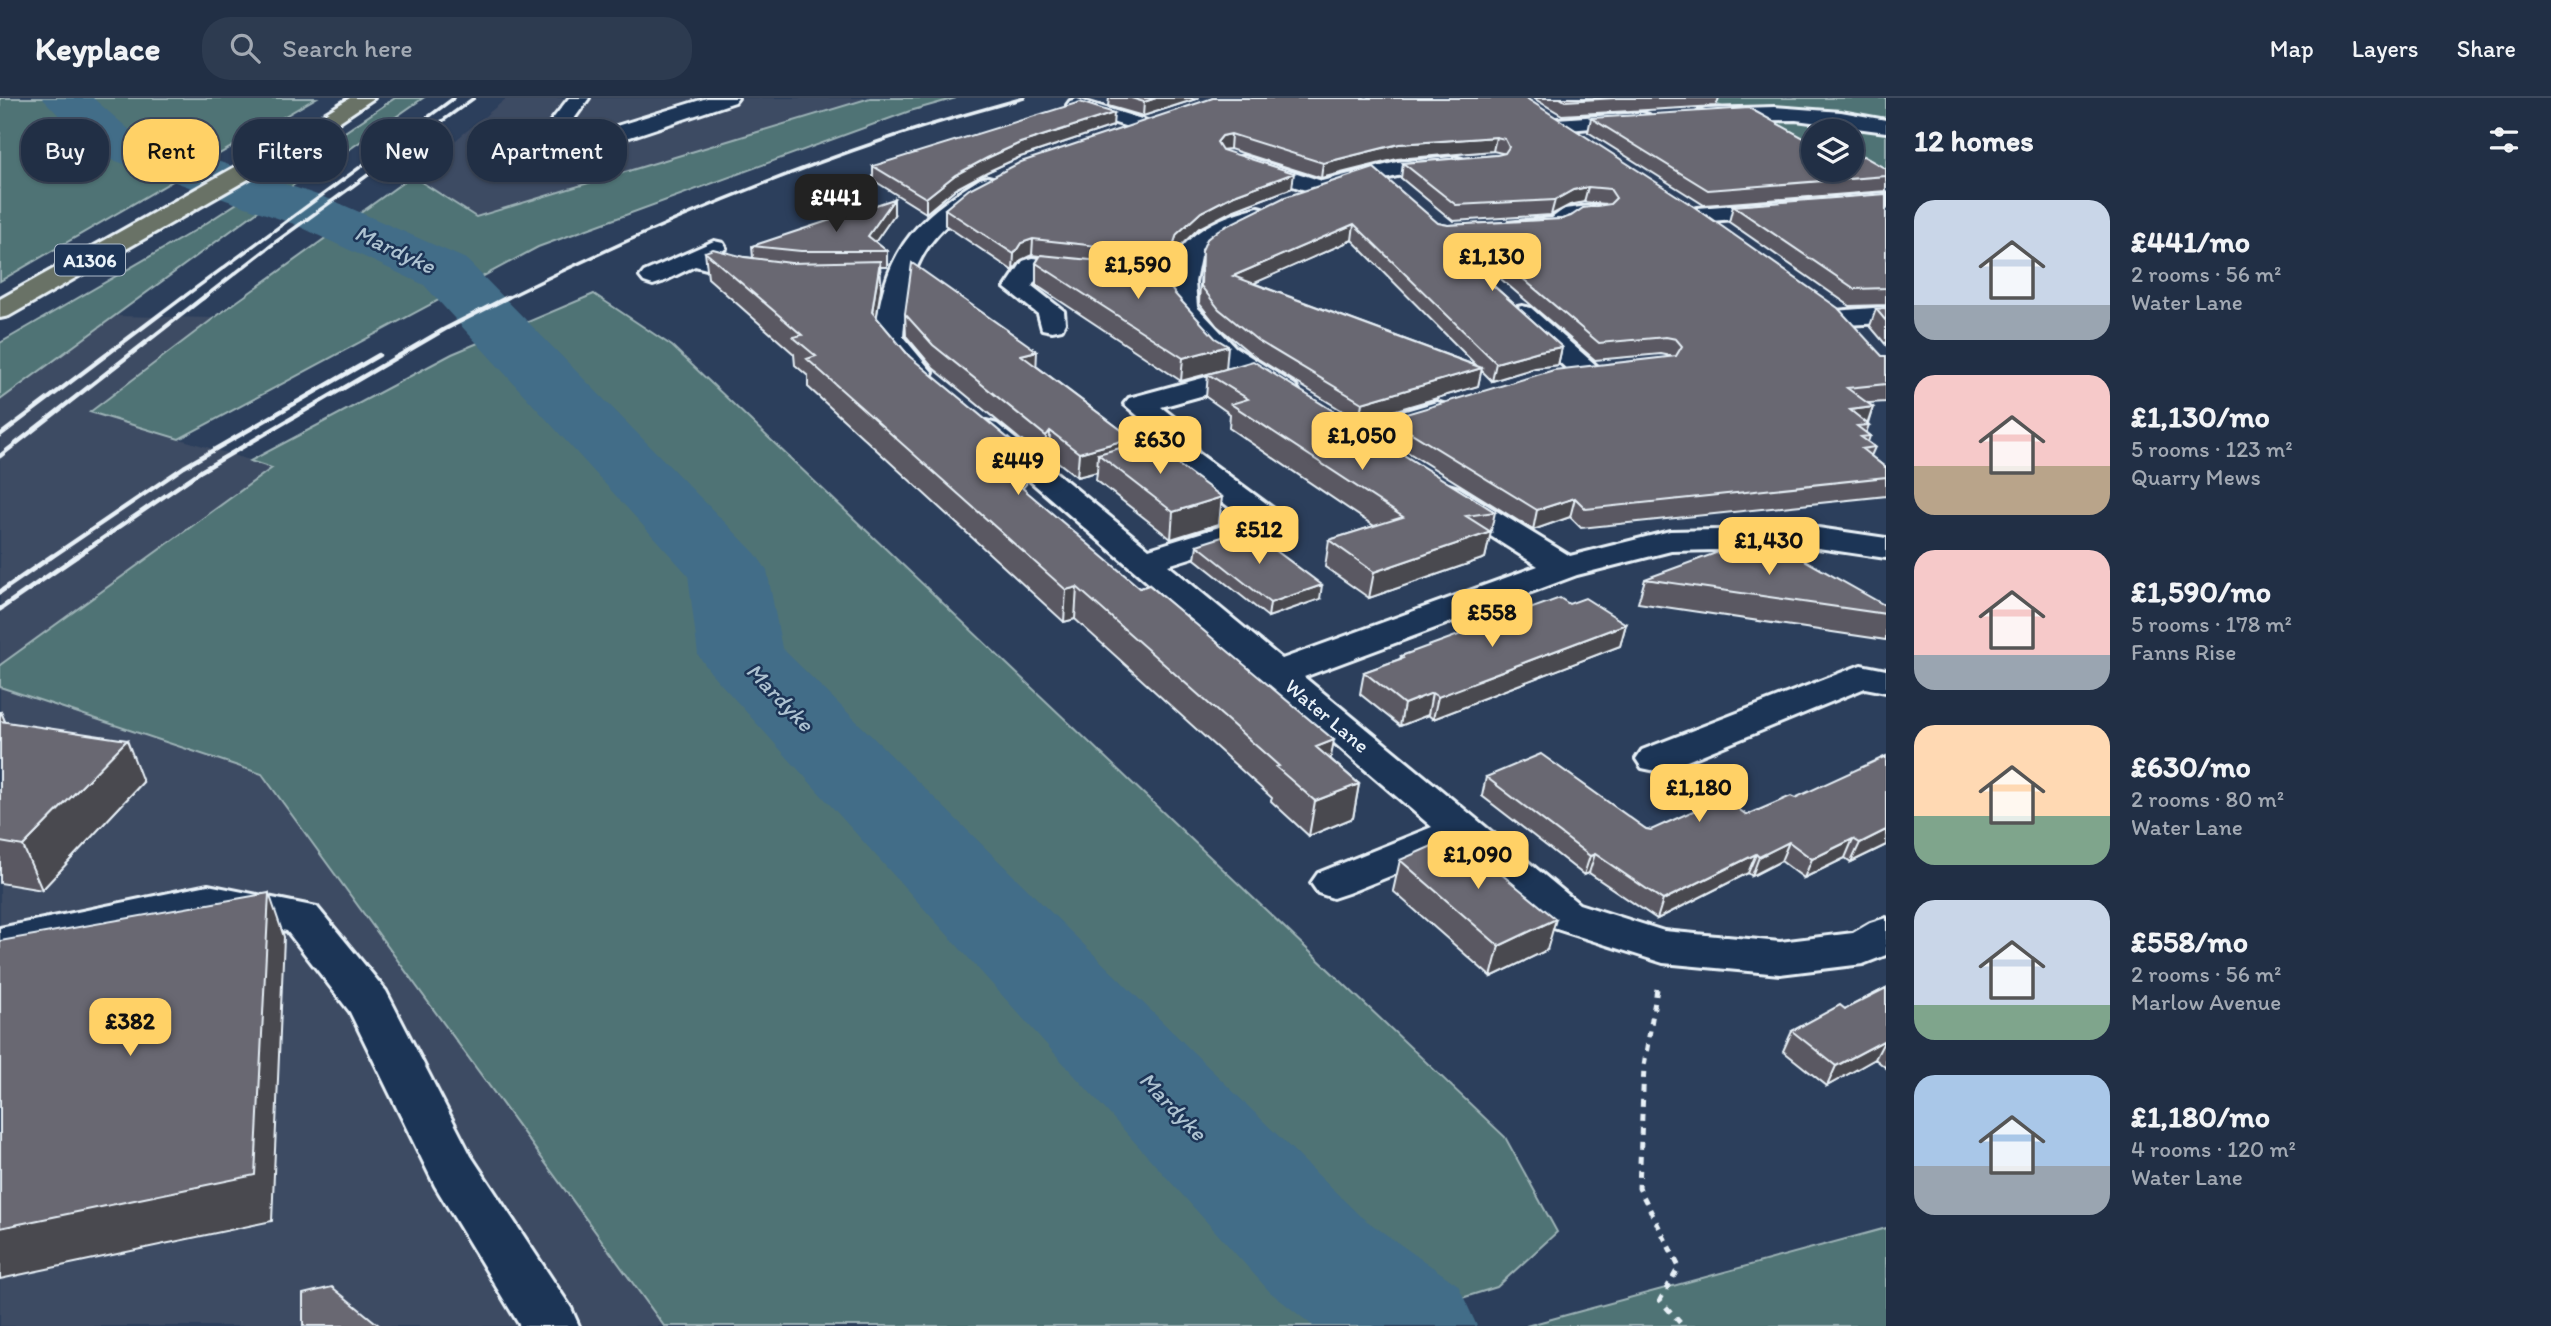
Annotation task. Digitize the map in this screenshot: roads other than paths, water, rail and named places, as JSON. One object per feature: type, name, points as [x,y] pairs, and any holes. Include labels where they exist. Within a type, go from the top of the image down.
[{"type":"main road","name":"A1306","points":[[0,310],[277,153],[364,98]]},
{"type":"street","points":[[579,98],[552,134],[553,138],[584,142],[598,140],[728,98]]},
{"type":"street","points":[[1077,104],[1144,126]]},
{"type":"street","points":[[1536,111],[1592,148]]},
{"type":"street","points":[[1691,116],[1780,111],[1815,114],[1886,127]]},
{"type":"street","points":[[1093,143],[1180,114]]},
{"type":"street","points":[[1557,125],[1665,118]]},
{"type":"street","points":[[1229,158],[1321,188]]},
{"type":"street","points":[[1457,404],[1344,428],[1225,353],[1184,309],[1182,282],[1188,255],[1201,241],[1224,227],[1321,188],[1387,181],[1479,162]]},
{"type":"street","name":"Water Lane","points":[[1013,171],[951,206],[921,233],[886,277],[891,305],[889,338],[921,376],[1563,915],[1663,947],[1780,958],[1863,948],[1886,934]]},
{"type":"street","points":[[1674,200],[1731,239]]},
{"type":"street","points":[[1698,215],[1886,200]]},
{"type":"street","points":[[1496,229],[1558,225],[1572,214],[1598,212]]},
{"type":"street","points":[[653,277],[729,242]]},
{"type":"street","points":[[692,258],[746,273],[781,277]]},
{"type":"street","points":[[1052,323],[1051,311],[1018,288],[1032,266],[1114,275]]},
{"type":"street","points":[[1154,279],[1182,282]]},
{"type":"street","points":[[1501,296],[1600,372],[1557,376]]},
{"type":"street","points":[[1821,302],[1852,327],[1886,315]]},
{"type":"street","points":[[1143,562],[1270,522],[1182,457],[1178,435],[1139,404],[1255,372]]},
{"type":"street","points":[[1425,480],[1565,568]]},
{"type":"street","points":[[1277,674],[1565,568],[1671,541],[1818,538],[1886,548]]},
{"type":"street","points":[[1656,759],[1861,676],[1885,680]]},
{"type":"street","points":[[1334,883],[1463,830]]},
{"type":"street","points":[[0,944],[208,900],[301,918],[369,1003],[453,1171],[551,1326]]},
{"type":"waterway","name":"Mardyke","points":[[65,98],[114,143],[313,212],[445,272],[727,570],[741,655],[1315,1254],[1411,1326]]},
{"type":"railway","points":[[181,299],[454,98]]},
{"type":"railway","points":[[202,299],[474,98]]},
{"type":"railway","points":[[505,299],[645,233],[790,174],[903,133],[1024,98]]},
{"type":"railway","points":[[0,435],[183,297]]},
{"type":"railway","points":[[0,456],[204,297]]},
{"type":"railway","points":[[74,558],[201,471],[445,329],[508,297]]},
{"type":"railway","points":[[50,558],[184,467],[379,355]]},
{"type":"railway","points":[[0,592],[52,556]]},
{"type":"railway","points":[[0,609],[77,556]]}]
